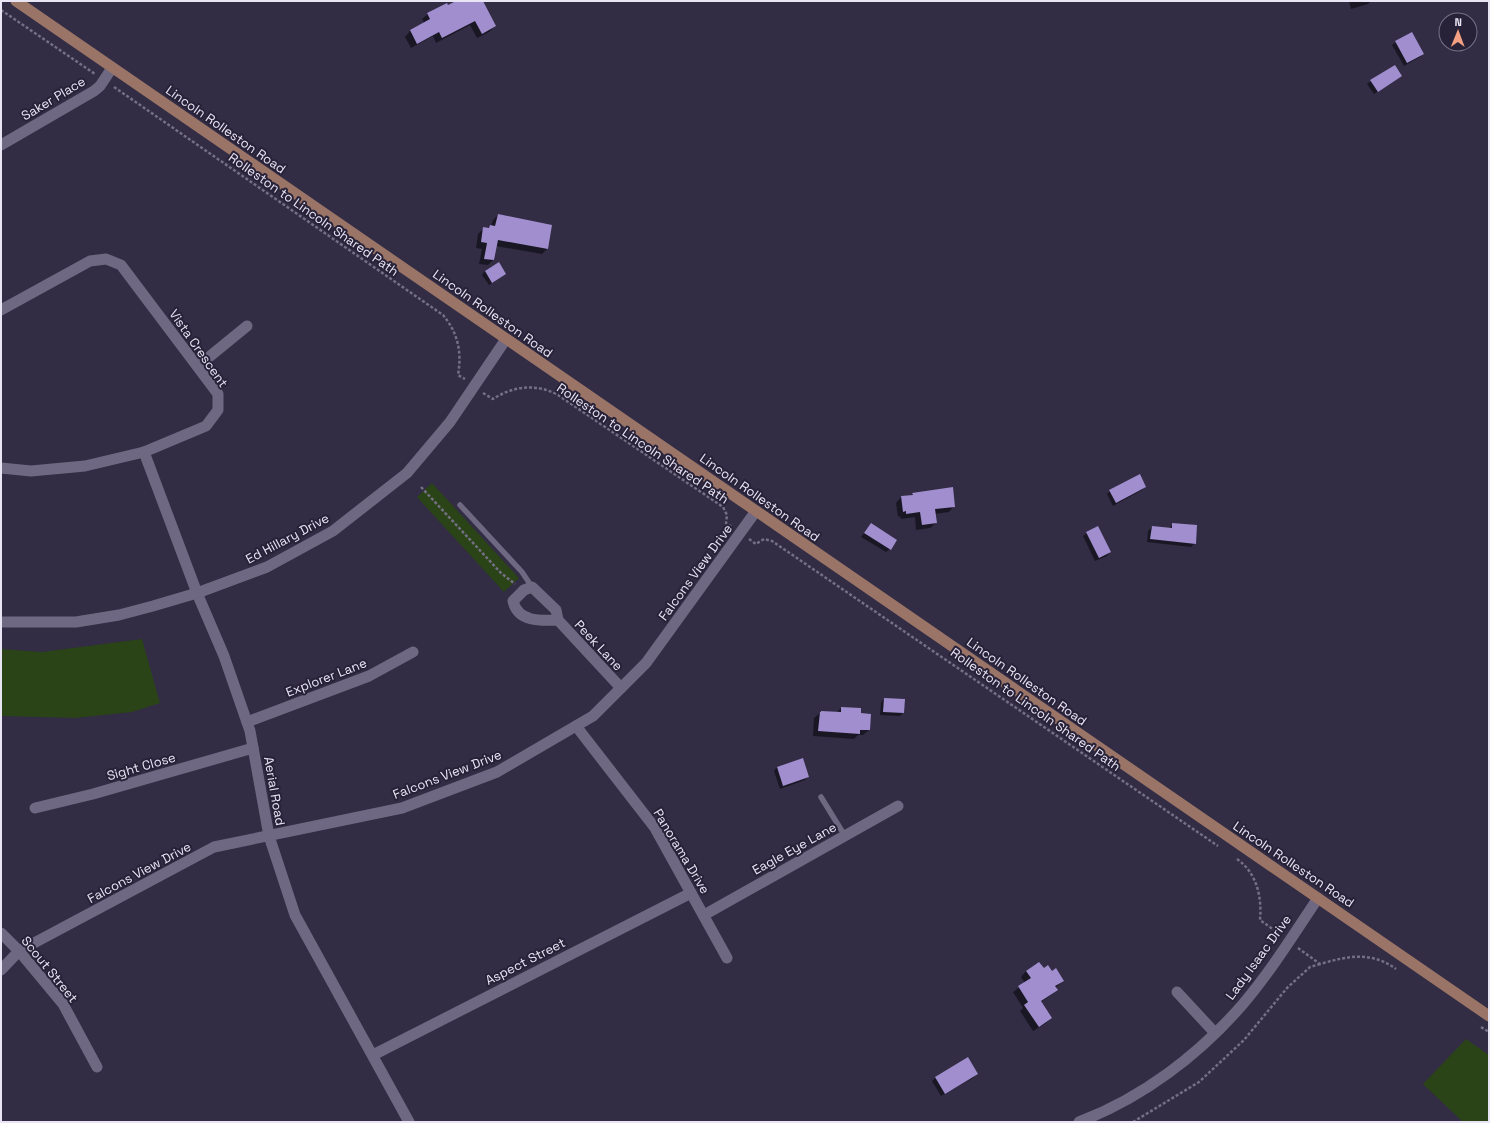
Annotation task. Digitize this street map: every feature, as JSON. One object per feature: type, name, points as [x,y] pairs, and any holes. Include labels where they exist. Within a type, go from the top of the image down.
[{"type":"main road","name":"Lincoln Rolleston Road","points":[[16,1],[1489,1016]]},
{"type":"street","name":"Saker Place","points":[[1,145],[94,91],[100,86],[112,68]]},
{"type":"street","name":"Vista Crescent","points":[[1,310],[90,261],[106,259],[121,265],[218,394],[218,410],[206,426],[144,452],[85,466],[31,471],[1,468]]},
{"type":"street","points":[[198,366],[247,326]]},
{"type":"street","name":"Ed Hillary Drive","points":[[1,622],[76,622],[119,615],[197,593],[267,567],[333,531],[407,473],[450,422],[506,339]]},
{"type":"street","name":"Aerial Road","points":[[144,452],[197,593],[224,656],[247,722],[269,836],[295,914],[409,1122]]},
{"type":"street","name":"Falcons View Drive","points":[[1,970],[19,950],[214,847],[402,808],[497,772],[593,716],[646,663],[756,511]]},
{"type":"street","name":"Peek Lane","points":[[558,620],[544,621],[527,619],[515,608],[513,601],[528,588],[556,610],[558,620],[621,688]]},
{"type":"street","name":"Explorer Lane","points":[[247,722],[369,676],[413,652]]},
{"type":"street","name":"Panorama Drive","points":[[576,726],[655,828],[727,958]]},
{"type":"street","name":"Sight Close","points":[[35,808],[93,794],[253,748]]},
{"type":"street","name":"Eagle Eye Lane","points":[[704,915],[898,806]]},
{"type":"street","name":"Aspect Street","points":[[372,1055],[691,893]]},
{"type":"street","name":"Lady Isaac Drive","points":[[1079,1122],[1095,1116],[1145,1088],[1181,1064],[1215,1033],[1242,1005],[1264,978],[1318,898]]},
{"type":"street","name":"Scout Street","points":[[1,933],[19,950],[63,1004],[97,1067]]},
{"type":"street","points":[[1177,992],[1215,1033]]},
{"type":"lane","points":[[460,505],[522,572],[528,588]]},
{"type":"lane","points":[[821,796],[845,836]]},
{"type":"path","points":[[1,10],[93,73]]},
{"type":"path","name":"Rolleston to Lincoln Shared Path","points":[[116,88],[443,315],[453,330],[459,345],[460,360],[458,375],[463,378]]},
{"type":"path","name":"Rolleston to Lincoln Shared Path","points":[[484,394],[493,399],[508,391],[528,387],[546,389],[558,395],[723,507],[727,515],[726,524],[733,528]]},
{"type":"path","points":[[421,487],[501,573],[528,588]]},
{"type":"path","name":"Rolleston to Lincoln Shared Path","points":[[748,538],[756,544],[760,540],[764,539],[772,541],[1219,847]]},
{"type":"path","points":[[1232,855],[1244,864],[1256,883],[1261,900],[1260,920],[1276,932]]},
{"type":"path","points":[[1300,949],[1320,964]]},
{"type":"path","points":[[1133,1122],[1198,1082],[1244,1040],[1287,988],[1310,967],[1343,957],[1363,957],[1385,961],[1398,970]]},
{"type":"path","points":[[1476,1024],[1489,1032]]},
{"type":"green space","points":[[432,483],[519,578],[504,592],[417,497]]},
{"type":"green space","points":[[142,639],[160,703],[132,712],[75,718],[1,716],[1,649],[42,652]]},
{"type":"green space","points":[[1466,1039],[1489,1055],[1489,1122],[1463,1122],[1423,1084]]},
{"type":"building","points":[[456,1],[483,1],[496,26],[482,34],[475,21],[442,38],[439,32],[417,44],[410,30],[430,19],[427,13],[447,3],[448,5]]},
{"type":"building","points":[[1412,32],[1424,54],[1407,63],[1395,41]]},
{"type":"building","points":[[1395,65],[1402,76],[1378,92],[1370,80]]},
{"type":"building","points":[[498,214],[552,225],[548,249],[498,240],[494,260],[484,259],[487,243],[481,242],[483,227],[489,228],[490,225],[495,226]]},
{"type":"building","points":[[499,262],[506,274],[492,283],[485,271]]},
{"type":"building","points":[[1140,474],[1146,487],[1116,503],[1109,490]]},
{"type":"building","points":[[953,487],[955,507],[935,509],[937,523],[922,525],[920,512],[906,514],[906,511],[903,512],[901,496]]},
{"type":"building","points":[[871,523],[897,540],[891,550],[864,533]]},
{"type":"building","points":[[1172,523],[1197,525],[1196,544],[1150,539],[1152,526],[1172,528]]},
{"type":"building","points":[[1098,526],[1111,552],[1099,558],[1086,532]]},
{"type":"building","points":[[884,698],[905,699],[904,713],[883,712]]},
{"type":"building","points":[[841,707],[861,708],[861,713],[871,714],[870,730],[860,730],[860,734],[818,731],[820,712],[841,712]]},
{"type":"building","points":[[803,758],[809,777],[783,786],[777,767]]},
{"type":"building","points":[[1039,962],[1044,968],[1048,965],[1052,971],[1056,968],[1064,981],[1055,986],[1058,990],[1041,1001],[1052,1018],[1039,1027],[1024,1005],[1028,1002],[1018,986],[1031,978],[1026,971]]},
{"type":"building","points":[[968,1057],[978,1074],[945,1094],[935,1077]]}]
